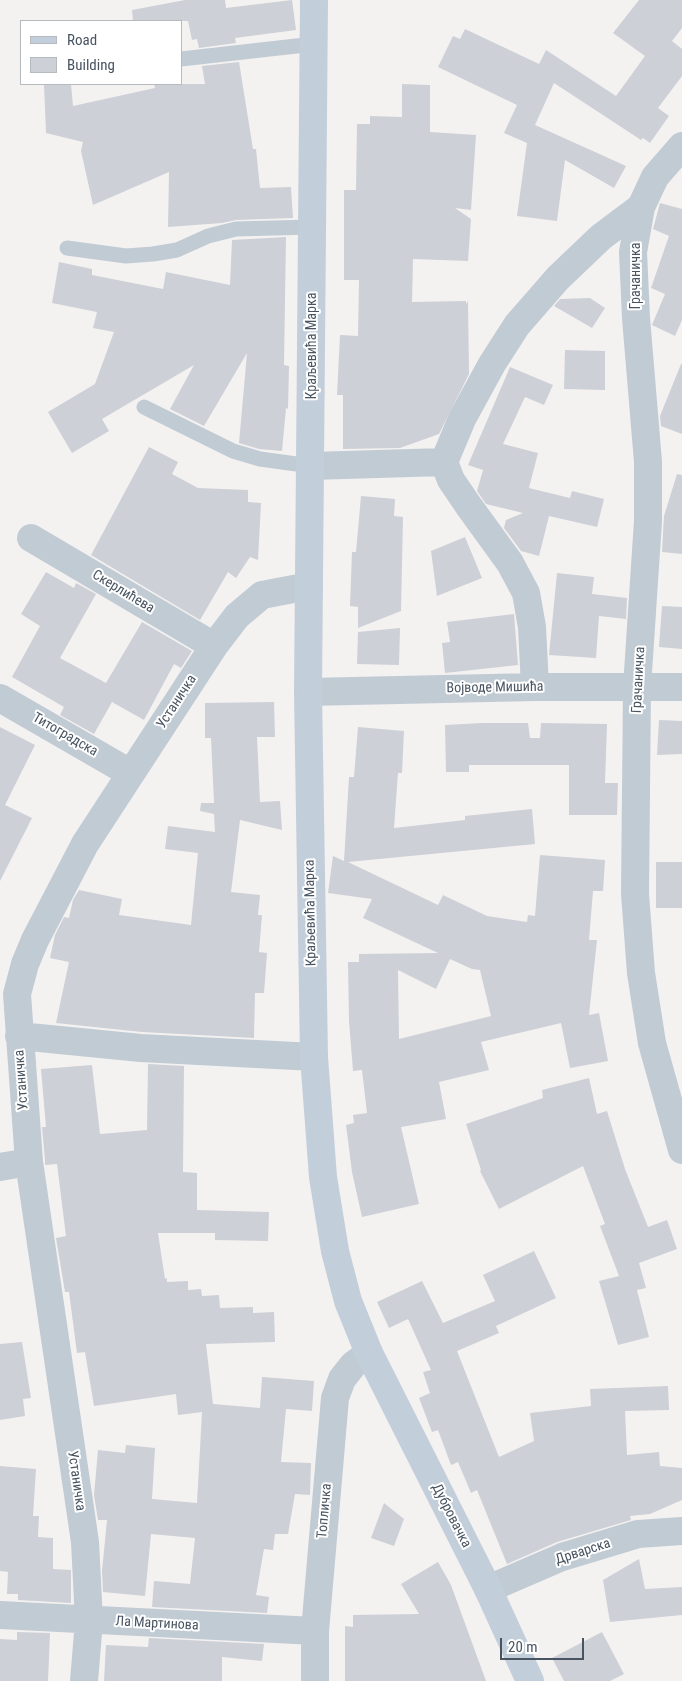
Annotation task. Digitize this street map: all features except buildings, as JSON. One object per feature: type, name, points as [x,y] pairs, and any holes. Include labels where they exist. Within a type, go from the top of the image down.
[{"type":"main road","name":"Краљевића Марка","points":[[314,0],[308,692],[314,1057],[323,1177],[335,1251],[348,1301],[369,1353]]},
{"type":"main road","name":"Дубровачка","points":[[369,1353],[488,1589],[530,1681]]},
{"type":"street","name":"Грачаничка","points":[[682,146],[655,177],[641,207],[633,252],[636,318],[648,462],[648,521],[637,687],[635,894],[642,973],[652,1043],[682,1150]]},
{"type":"street","name":"Грачаничка","points":[[444,462],[462,419],[492,364],[517,325],[558,278],[601,237],[641,207]]},
{"type":"street","points":[[311,466],[444,462],[451,480],[510,563],[526,593],[532,627],[535,687]]},
{"type":"street","name":"Скерлићева","points":[[31,538],[214,646]]},
{"type":"street","name":"Устаничка","points":[[84,1681],[89,1620],[85,1542],[29,1162],[19,1036],[9,990],[25,964],[35,940],[86,844],[130,773],[214,646],[237,616],[262,595],[309,586]]},
{"type":"street","name":"Војводе Мишића","points":[[308,692],[535,687],[682,687]]},
{"type":"street","name":"Титоградска","points":[[0,698],[130,773]]},
{"type":"street","points":[[19,1036],[141,1048],[314,1057]]},
{"type":"street","points":[[0,1167],[29,1162]]},
{"type":"street","name":"Топличка","points":[[315,1681],[315,1631],[335,1398],[342,1379],[353,1365],[369,1353]]},
{"type":"street","name":"Дрварска","points":[[488,1589],[562,1557],[590,1548],[638,1534],[682,1531]]},
{"type":"street","name":"Ла Мартинова","points":[[0,1615],[315,1631]]},
{"type":"lane","points":[[182,59],[314,44]]},
{"type":"lane","points":[[67,248],[126,256],[153,254],[177,250],[208,236],[236,229],[312,227]]},
{"type":"lane","points":[[144,407],[233,451],[260,459],[311,466]]}]
